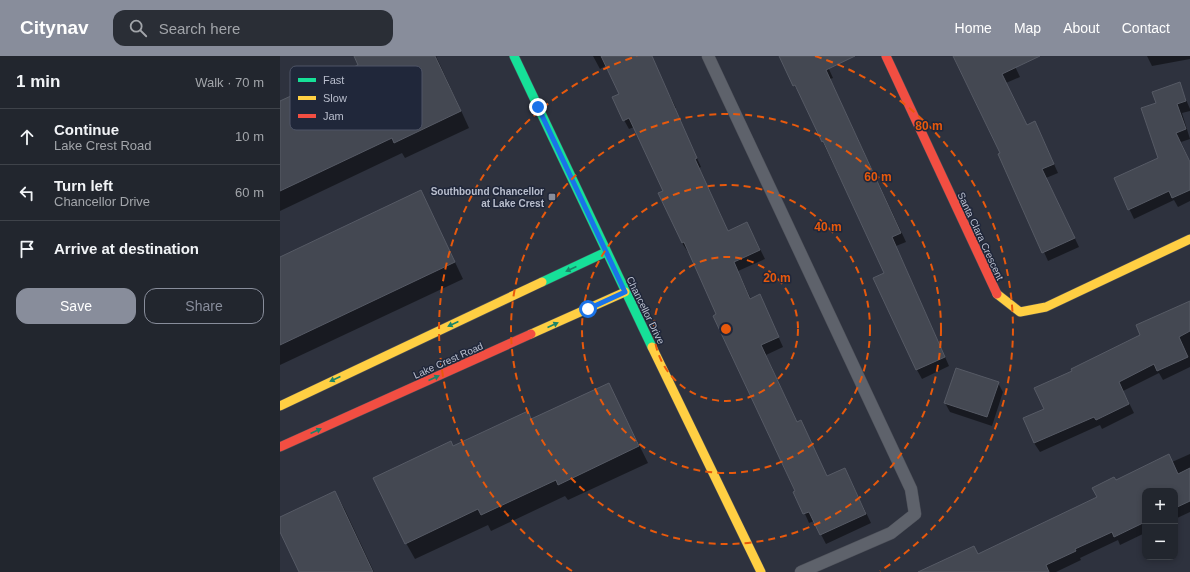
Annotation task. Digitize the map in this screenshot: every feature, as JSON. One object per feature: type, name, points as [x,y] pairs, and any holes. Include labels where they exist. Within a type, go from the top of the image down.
[{"type":"street","name":"Chancellor Drive","points":[[514,56],[625,292],[761,572]]},
{"type":"street","name":"Santa Clara Crescent","points":[[886,56],[995,292],[1020,312],[1046,307],[1190,239]]},
{"type":"street","points":[[280,406],[606,252]]},
{"type":"street","name":"Lake Crest Road","points":[[280,447],[625,292]]},
{"type":"lane","points":[[708,56],[911,489],[915,514],[891,533],[801,572]]},
{"type":"building","points":[[354,56],[435,56],[461,111],[422,130],[422,66],[356,66],[358,65]]},
{"type":"building","points":[[601,56],[652,56],[697,158],[695,159],[728,231],[747,222],[760,250],[734,262],[750,299],[760,294],[779,337],[761,345],[797,422],[801,420],[827,476],[845,468],[866,514],[820,535],[809,512],[803,514],[793,492],[795,491],[713,316],[716,314],[684,242],[682,243],[658,193],[663,191],[629,118],[623,121],[612,97],[619,94]]},
{"type":"building","points":[[779,56],[855,56],[826,70],[901,233],[892,237],[945,357],[916,370],[873,278],[884,273],[823,141],[822,142],[795,85],[793,86]]},
{"type":"building","points":[[953,56],[1040,56],[1002,74],[1027,125],[1035,121],[1054,164],[1042,169],[1075,238],[1042,253],[998,154],[1000,153]]},
{"type":"building","points":[[1180,82],[1186,101],[1177,104],[1186,129],[1176,133],[1190,162],[1190,190],[1172,198],[1169,191],[1128,210],[1114,178],[1158,158],[1141,108],[1156,103],[1152,92]]},
{"type":"building","points":[[290,96],[290,130],[421,130],[394,143],[392,138],[280,191],[280,101]]},
{"type":"building","points":[[421,190],[455,262],[280,345],[280,257]]},
{"type":"building","points":[[1190,301],[1190,331],[1179,337],[1188,357],[1157,371],[1154,364],[1119,382],[1129,404],[1096,420],[1094,417],[1034,443],[1023,418],[1044,409],[1034,388],[1072,371],[1071,369],[1140,335],[1136,325]]},
{"type":"building","points":[[956,368],[999,382],[987,417],[944,403]]},
{"type":"building","points":[[609,383],[639,446],[558,485],[556,480],[481,515],[478,509],[405,544],[373,478],[451,441],[453,446],[528,411],[531,419]]},
{"type":"building","points":[[1169,454],[1178,474],[1190,468],[1190,501],[1178,507],[1178,488],[1142,488],[1142,523],[1114,537],[1112,532],[1075,549],[1076,551],[1046,565],[1049,572],[918,572],[974,546],[978,554],[1097,497],[1092,488],[1114,477],[1116,480]]},
{"type":"building","points":[[335,491],[373,572],[299,572],[280,532],[280,517]]},
{"type":"traffic: fast","points":[[514,56],[652,347]]},
{"type":"traffic: fast","points":[[542,282],[606,252]]},
{"type":"traffic: slow","points":[[997,294],[1020,312],[1046,307],[1190,239]]},
{"type":"traffic: slow","points":[[280,406],[542,282]]},
{"type":"traffic: slow","points":[[531,334],[625,292]]},
{"type":"traffic: slow","points":[[652,347],[761,572]]},
{"type":"traffic: jam","points":[[886,56],[997,294]]},
{"type":"traffic: jam","points":[[280,447],[531,334]]},
{"type":"place","name":"Southbound Chancellor at Lake Crest","points":[[552,197]]},
{"type":"route","points":[[538,107],[625,292],[588,309]]}]
